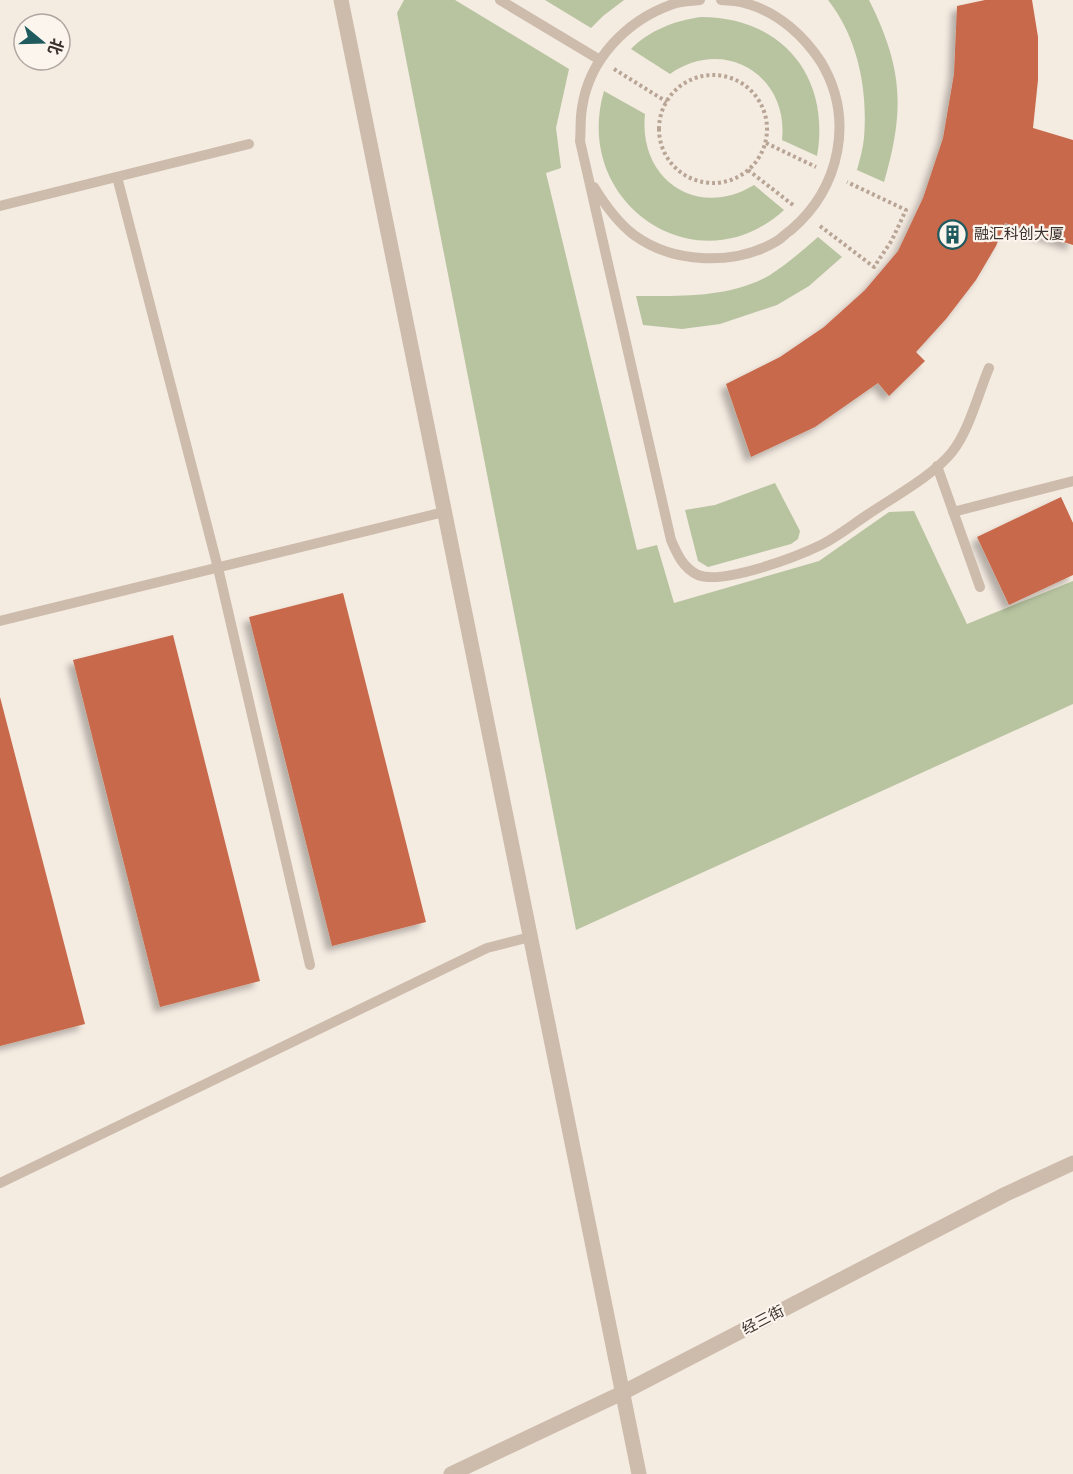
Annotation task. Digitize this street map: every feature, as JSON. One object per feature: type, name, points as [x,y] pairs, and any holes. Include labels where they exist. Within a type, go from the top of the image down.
[{"type":"street","points":[[341,0],[639,1474]]},
{"type":"street","name":"经三街","points":[[451,1474],[622,1393],[1006,1194],[1073,1162]]},
{"type":"lane","points":[[500,0],[600,60]]},
{"type":"lane","points":[[687,0],[640,19],[612,43],[590,79],[582,107],[580,141],[671,540],[678,558],[687,568],[697,574],[721,578],[775,563],[822,544],[921,479],[951,453],[962,435],[988,368]]},
{"type":"lane","points":[[674,4],[700,0]]},
{"type":"lane","points":[[580,141],[589,177],[608,210],[635,236],[668,252],[705,259],[742,255],[777,241],[807,216],[827,186],[839,151],[839,113],[830,77],[810,45],[782,20],[748,4],[721,0]]},
{"type":"lane","points":[[0,206],[249,144]]},
{"type":"lane","points":[[117,177],[218,568],[310,965]]},
{"type":"lane","points":[[937,466],[980,588]]},
{"type":"lane","points":[[953,512],[1073,481]]},
{"type":"lane","points":[[0,621],[444,512]]},
{"type":"lane","points":[[0,1183],[487,948],[530,937]]},
{"type":"path","points":[[600,60],[667,102]]},
{"type":"path","points":[[709,75],[726,76],[742,83],[755,94],[764,109],[768,126],[766,143],[759,159],[747,173],[730,181],[711,184],[693,180],[677,170],[666,156],[660,138],[660,119],[667,102],[678,88],[693,79],[709,75]]},
{"type":"path","points":[[874,267],[892,240],[906,210]]},
{"type":"green space","points":[[404,0],[455,0],[569,69],[556,128],[561,168],[546,173],[637,550],[657,545],[674,603],[819,561],[889,512],[914,511],[967,624],[1073,581],[1073,704],[576,930],[397,13]]},
{"type":"green space","points":[[545,0],[624,0],[591,28]]},
{"type":"green space","points":[[828,0],[869,0],[889,47],[897,90],[897,111],[891,156],[884,182],[857,170],[864,138],[865,120],[859,65],[847,31]]},
{"type":"green space","points":[[701,17],[730,20],[755,28],[777,40],[795,57],[808,77],[816,101],[819,127],[817,156],[782,140],[781,117],[775,97],[764,81],[749,68],[731,61],[711,59],[691,63],[670,74],[631,49],[638,42],[663,27]]},
{"type":"green space","points":[[604,91],[645,114],[645,137],[651,157],[661,174],[676,187],[693,195],[712,198],[733,195],[754,185],[784,210],[750,232],[715,241],[681,237],[649,222],[624,199],[606,168],[599,132]]},
{"type":"green space","points":[[818,237],[842,257],[809,286],[777,305],[720,324],[682,329],[643,325],[636,296],[705,294],[755,283],[788,262]]},
{"type":"green space","points":[[775,483],[800,531],[798,539],[791,544],[708,567],[698,561],[685,510],[715,505]]},
{"type":"building","name":"融汇科创大厦","points":[[985,0],[1032,0],[1038,37],[1038,80],[1033,128],[1073,140],[1073,245],[1005,223],[996,246],[976,280],[946,319],[916,352],[925,361],[889,396],[878,383],[815,427],[751,457],[726,384],[780,357],[824,327],[865,290],[898,251],[923,198],[943,138],[954,74],[957,6]]},
{"type":"building","points":[[1061,497],[1073,523],[1073,575],[1009,605],[977,537]]},
{"type":"building","points":[[343,593],[426,922],[332,946],[249,617]]},
{"type":"building","points":[[173,635],[260,981],[160,1007],[73,660]]},
{"type":"building","points":[[0,697],[85,1024],[0,1046]]},
{"type":"place","name":"融汇科创大厦","points":[[953,234]]}]
